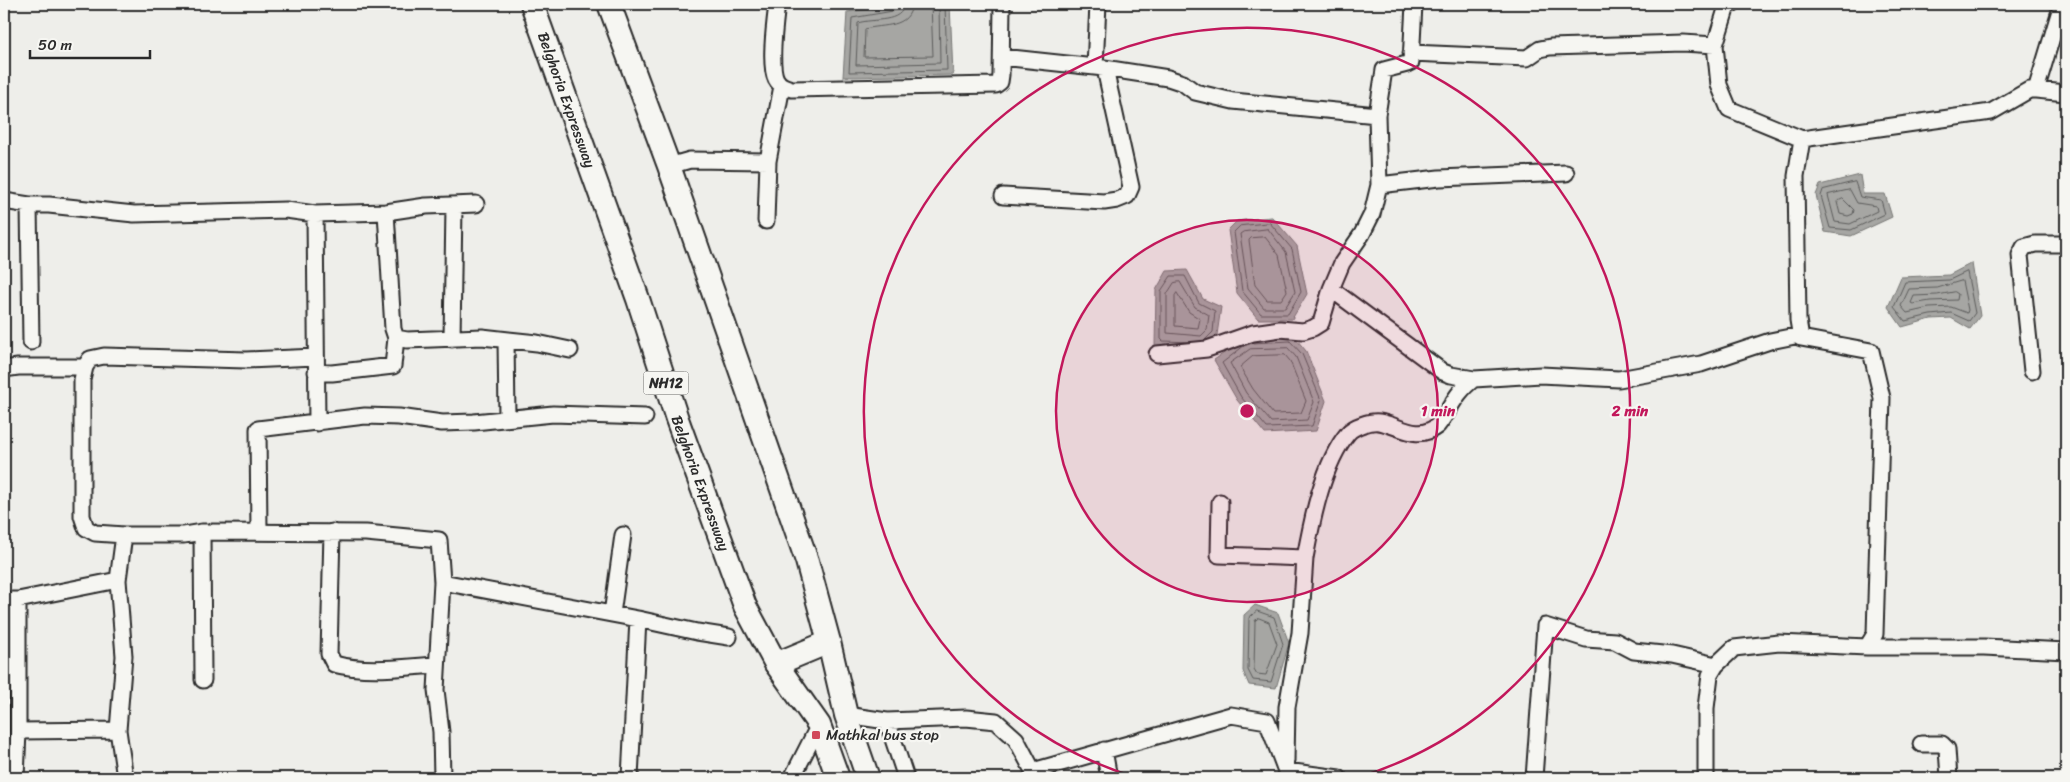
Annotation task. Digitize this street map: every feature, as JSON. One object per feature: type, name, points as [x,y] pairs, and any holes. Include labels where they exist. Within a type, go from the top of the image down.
[{"type":"highway","name":"Belghoria Expressway","points":[[532,4],[638,299],[678,419],[745,606],[776,664],[819,725],[838,778]]},
{"type":"highway","points":[[609,4],[669,166],[807,561],[846,715],[868,778]]},
{"type":"highway","points":[[776,664],[829,642]]},
{"type":"street","points":[[777,4],[774,68],[776,78],[782,86],[792,89],[996,85],[1000,82],[1001,75],[1002,4]]},
{"type":"street","points":[[1003,196],[1104,202],[1127,196],[1131,187],[1100,68],[1098,4]]},
{"type":"street","points":[[1157,354],[1207,349],[1252,333],[1280,329],[1303,332],[1321,323],[1342,263],[1362,234],[1372,214],[1379,185],[1377,115],[1384,70],[1411,62],[1414,4]]},
{"type":"street","points":[[1732,4],[1726,6],[1715,46],[1719,85],[1729,109],[1802,139],[1991,112],[2029,90],[2066,93]]},
{"type":"street","points":[[2036,90],[2062,4]]},
{"type":"street","points":[[1411,53],[1527,58],[1540,50],[1550,47],[1683,43],[1715,46]]},
{"type":"street","points":[[1002,57],[1168,78],[1182,83],[1195,92],[1233,101],[1377,115]]},
{"type":"street","points":[[766,221],[768,160],[782,86]]},
{"type":"street","points":[[1802,139],[1796,176],[1798,320],[1800,335],[1801,338],[1871,351],[1882,398],[1875,634],[1867,647]]},
{"type":"street","points":[[669,166],[690,160],[768,160]]},
{"type":"street","points":[[1379,185],[1439,178],[1566,173]]},
{"type":"street","points":[[4,200],[29,205],[49,205],[134,214],[286,210],[315,214],[386,212],[426,206],[476,204]]},
{"type":"street","points":[[29,205],[31,342]]},
{"type":"street","points":[[452,339],[454,206]]},
{"type":"street","points":[[386,212],[393,329],[396,338],[393,366],[332,373],[316,365],[246,360],[104,356],[90,359],[85,366],[82,380],[82,516],[86,528],[95,533],[124,535],[202,532],[332,532],[366,533],[439,540],[442,582],[436,690],[441,732],[442,778]]},
{"type":"street","points":[[315,214],[317,423]]},
{"type":"street","points":[[2032,371],[2020,255],[2024,247],[2035,244],[2066,244]]},
{"type":"street","points":[[1331,290],[1442,372],[1451,376],[1474,379],[1541,376],[1619,380],[1701,364],[1770,341],[1800,335]]},
{"type":"street","points":[[396,338],[407,340],[482,338],[537,343],[570,350]]},
{"type":"street","points":[[506,340],[507,418]]},
{"type":"street","points":[[4,369],[85,366]]},
{"type":"street","points":[[1286,774],[1287,706],[1300,633],[1305,558],[1314,512],[1334,454],[1349,431],[1362,424],[1378,422],[1417,434],[1437,426],[1465,385],[1474,379]]},
{"type":"street","points":[[259,532],[258,430],[366,416],[399,417],[442,423],[474,422],[553,414],[645,417]]},
{"type":"street","points":[[1220,502],[1219,555],[1305,558]]},
{"type":"street","points":[[202,532],[203,680]]},
{"type":"street","points":[[332,532],[329,654],[334,664],[346,667],[389,668],[437,665]]},
{"type":"street","points":[[124,535],[118,580],[124,656],[118,730],[125,778]]},
{"type":"street","points":[[612,614],[623,535]]},
{"type":"street","points":[[16,778],[18,731],[11,600],[118,580]]},
{"type":"street","points":[[442,582],[730,637]]},
{"type":"street","points":[[630,778],[638,618]]},
{"type":"street","points":[[1534,778],[1545,626],[1586,638],[1615,641],[1634,651],[1672,655],[1716,665]]},
{"type":"street","points":[[1706,778],[1706,708],[1710,675],[1716,665],[1734,648],[1779,643],[1867,647],[1984,647],[2066,651]]},
{"type":"street","points":[[846,715],[887,721],[966,718],[996,720],[1016,739],[1033,771],[1231,715],[1267,721],[1286,774]]},
{"type":"street","points":[[887,721],[906,778]]},
{"type":"street","points":[[792,778],[819,725]]},
{"type":"street","points":[[18,731],[118,730]]},
{"type":"street","points":[[1921,744],[1942,744],[1946,749],[1949,778]]},
{"type":"street","points":[[1104,750],[1109,778]]},
{"type":"street","points":[[1286,774],[1339,778]]},
{"type":"water","points":[[910,4],[950,4],[953,75],[843,77],[847,12]]},
{"type":"water","points":[[1860,175],[1863,194],[1885,194],[1892,217],[1851,236],[1825,232],[1816,195],[1820,185]]},
{"type":"water","points":[[1272,217],[1297,246],[1307,294],[1292,319],[1258,319],[1237,293],[1228,230],[1237,221]]},
{"type":"water","points":[[1972,263],[1980,316],[1970,329],[1951,318],[1931,319],[1902,327],[1888,307],[1901,277],[1949,275]]},
{"type":"water","points":[[1187,270],[1203,299],[1221,307],[1217,335],[1206,347],[1155,346],[1156,290],[1167,271]]},
{"type":"water","points":[[1293,335],[1306,351],[1326,401],[1316,431],[1265,434],[1237,400],[1214,360],[1246,338]]},
{"type":"water","points":[[1255,605],[1278,613],[1289,643],[1276,688],[1249,685],[1243,671],[1244,615]]},
{"type":"water","points":[[4,674],[13,677],[12,712],[4,715]]},
{"type":"place","name":"Mathkal bus stop","points":[[816,735]]}]
